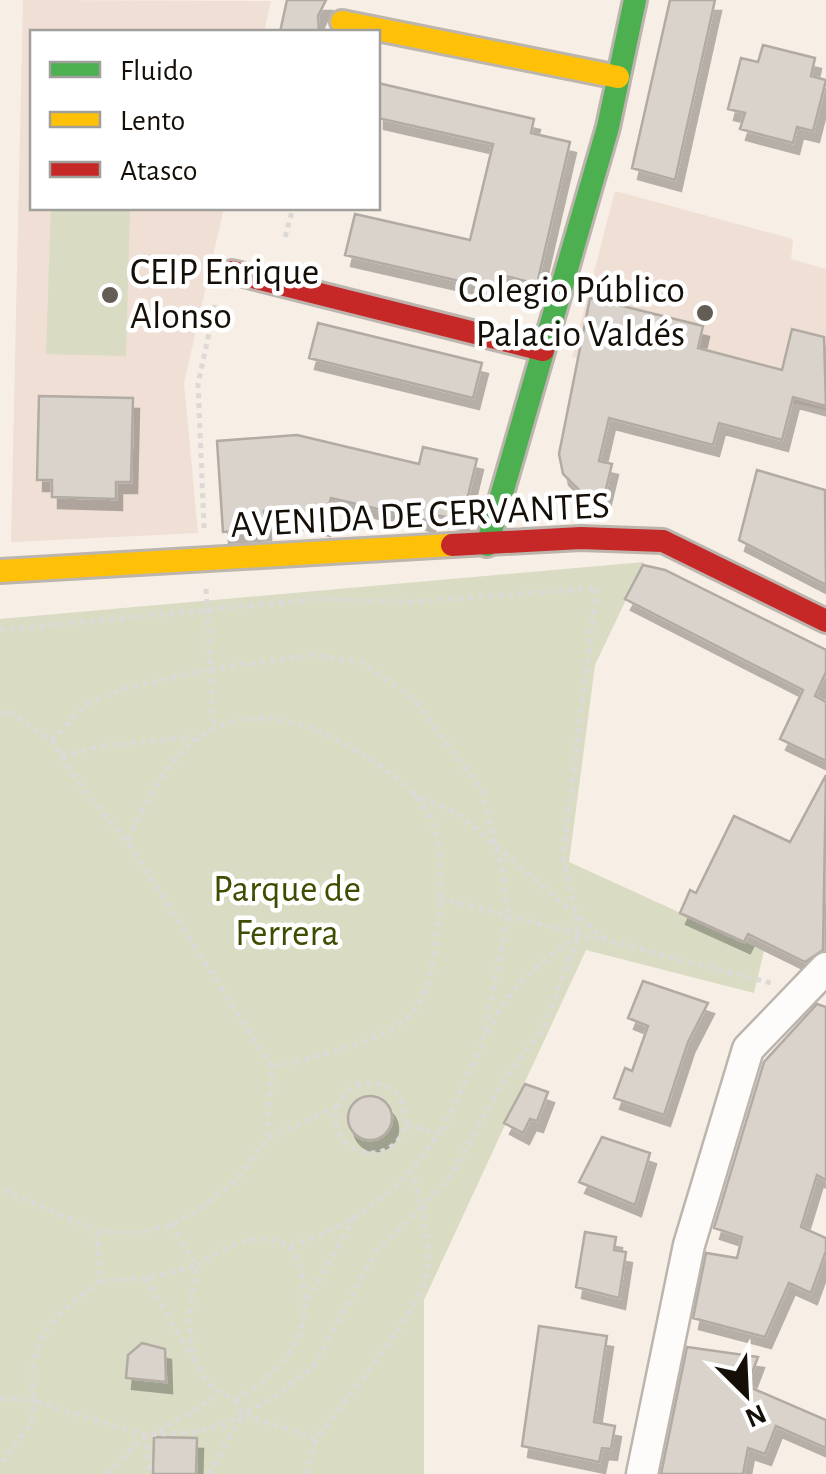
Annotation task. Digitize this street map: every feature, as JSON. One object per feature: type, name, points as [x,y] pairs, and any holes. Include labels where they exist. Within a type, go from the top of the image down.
[{"type":"street","points":[[487,545],[618,77],[635,0]]},
{"type":"street","points":[[342,22],[618,77]]},
{"type":"street","points":[[232,272],[543,350]]},
{"type":"street","name":"AVENIDA DE CERVANTES","points":[[0,572],[582,538],[663,541],[826,621]]},
{"type":"street","points":[[642,1474],[689,1245],[748,1049],[826,968]]},
{"type":"path","points":[[285,237],[292,210]]},
{"type":"path","points":[[214,728],[198,384],[216,301],[232,272]]},
{"type":"path","points":[[0,632],[320,599],[413,602],[596,588],[563,856],[578,936],[544,1028],[504,1080],[452,1174],[377,1250],[314,1366],[243,1414],[194,1432],[144,1435],[34,1401],[0,1398]]},
{"type":"path","points":[[52,741],[85,705],[122,689],[210,669],[313,656],[362,662],[414,698],[482,792],[497,844],[508,916],[481,1048]]},
{"type":"path","points":[[0,712],[8,711],[52,741],[86,793],[128,841],[272,1068],[266,1140]]},
{"type":"path","points":[[62,756],[102,746],[194,738],[252,717],[293,720],[340,740],[388,770],[412,794],[434,825],[442,866],[432,978],[404,1022],[327,1055],[272,1068]]},
{"type":"path","points":[[128,841],[148,792],[194,738]]},
{"type":"path","points":[[412,794],[457,813],[609,941]]},
{"type":"path","points":[[440,898],[802,993]]},
{"type":"path","points":[[0,1465],[31,1423],[34,1401],[30,1371],[41,1338],[62,1309],[101,1281],[146,1278],[197,1266],[224,1247],[245,1240],[269,1237],[289,1245],[321,1236],[354,1218],[414,1173],[439,1134],[495,1016],[522,981],[551,953],[578,936]]},
{"type":"path","points":[[364,1084],[387,1086],[403,1103],[406,1126],[394,1146],[384,1152],[361,1152],[342,1139],[337,1128],[338,1106],[344,1096],[364,1084]]},
{"type":"path","points":[[0,1188],[97,1231],[138,1233],[170,1225],[200,1209],[236,1180],[266,1140],[338,1106]]},
{"type":"path","points":[[406,1126],[439,1134]]},
{"type":"path","points":[[306,1474],[316,1438],[384,1348],[426,1281],[428,1244],[414,1173]]},
{"type":"path","points":[[235,1399],[278,1371],[292,1349],[307,1302],[354,1218]]},
{"type":"path","points":[[170,1225],[197,1266],[190,1298],[194,1359]]},
{"type":"path","points":[[97,1231],[101,1281]]},
{"type":"path","points":[[289,1245],[303,1269],[307,1302]]},
{"type":"path","points":[[146,1278],[203,1378],[220,1394],[235,1399],[243,1414],[316,1438]]},
{"type":"path","points":[[108,1474],[144,1435],[166,1429],[220,1394]]},
{"type":"path","points":[[208,1474],[243,1414]]},
{"type":"path","points":[[144,1435],[150,1474]]},
{"type":"shaded area","name":"CEIP Enrique Alonso","points":[[23,0],[271,1],[264,30],[30,30],[30,210],[224,210],[184,383],[198,533],[11,542]]},
{"type":"shaded area","name":"Colegio Público Palacio Valdés","points":[[615,191],[793,239],[791,259],[826,269],[826,410],[572,357]]},
{"type":"green space","points":[[51,210],[130,210],[126,356],[46,354]]},
{"type":"green space","name":"Parque de Ferrera","points":[[644,562],[595,665],[569,862],[764,951],[754,993],[586,950],[424,1300],[424,1474],[0,1474],[0,619]]},
{"type":"building","points":[[287,0],[326,0],[318,16],[319,30],[280,30]]},
{"type":"building","points":[[670,0],[715,0],[675,180],[632,168]]},
{"type":"building","points":[[763,45],[815,58],[811,76],[826,80],[813,131],[797,127],[793,143],[740,129],[745,113],[728,109],[741,58],[758,62]]},
{"type":"building","points":[[380,83],[534,119],[531,133],[570,142],[537,284],[502,275],[499,290],[345,255],[355,214],[470,240],[493,144],[380,118]]},
{"type":"building","points":[[590,298],[703,326],[698,348],[782,370],[792,329],[824,337],[826,406],[793,397],[782,440],[719,423],[713,445],[609,418],[599,461],[612,464],[603,501],[586,497],[563,474],[559,454]]},
{"type":"building","points":[[318,323],[482,363],[473,398],[309,358]]},
{"type":"building","points":[[39,396],[133,398],[131,482],[116,482],[116,499],[52,497],[52,480],[37,480]]},
{"type":"building","points":[[297,435],[419,464],[423,447],[477,459],[462,520],[430,514],[429,521],[331,498],[324,525],[264,511],[265,529],[223,532],[217,441]]},
{"type":"building","points":[[757,470],[825,490],[826,585],[739,540]]},
{"type":"building","points":[[643,565],[665,570],[826,650],[826,672],[815,696],[826,702],[826,761],[780,739],[803,690],[625,599]]},
{"type":"building","points":[[826,775],[823,950],[805,962],[748,934],[744,942],[680,913],[690,890],[696,893],[734,816],[790,842]]},
{"type":"building","points":[[643,981],[708,1003],[688,1042],[664,1115],[614,1098],[625,1068],[632,1071],[648,1026],[628,1018]]},
{"type":"building","points":[[817,1004],[826,1007],[826,1180],[817,1175],[801,1227],[826,1238],[826,1251],[811,1293],[789,1283],[765,1337],[693,1318],[706,1253],[737,1258],[742,1237],[714,1228],[764,1062]]},
{"type":"building","points":[[525,1084],[548,1092],[537,1121],[530,1119],[523,1133],[504,1123]]},
{"type":"building","points":[[370,1096],[386,1102],[392,1118],[386,1134],[370,1140],[354,1134],[348,1118],[354,1102]]},
{"type":"building","points":[[602,1137],[650,1153],[635,1205],[579,1182]]},
{"type":"building","points":[[585,1232],[616,1237],[614,1250],[626,1252],[619,1298],[576,1287]]},
{"type":"building","points":[[539,1326],[607,1336],[594,1422],[615,1426],[611,1449],[602,1448],[599,1462],[522,1446]]},
{"type":"building","points":[[142,1343],[165,1349],[166,1382],[126,1378],[128,1355]]},
{"type":"building","points":[[687,1347],[758,1357],[747,1386],[826,1420],[826,1448],[776,1426],[765,1454],[748,1448],[743,1474],[661,1474]]},
{"type":"building","points":[[154,1437],[197,1438],[196,1474],[153,1474]]},
{"type":"traffic: fast","points":[[487,545],[608,127],[635,0]]},
{"type":"traffic: slow","points":[[342,22],[618,77]]},
{"type":"traffic: slow","points":[[0,571],[452,545]]},
{"type":"traffic: jam","points":[[232,272],[543,350]]},
{"type":"traffic: jam","points":[[452,545],[581,538],[663,541],[826,621]]},
{"type":"place","name":"CEIP Enrique Alonso","points":[[110,295]]},
{"type":"place","name":"Colegio Público Palacio Valdés","points":[[705,313]]}]
